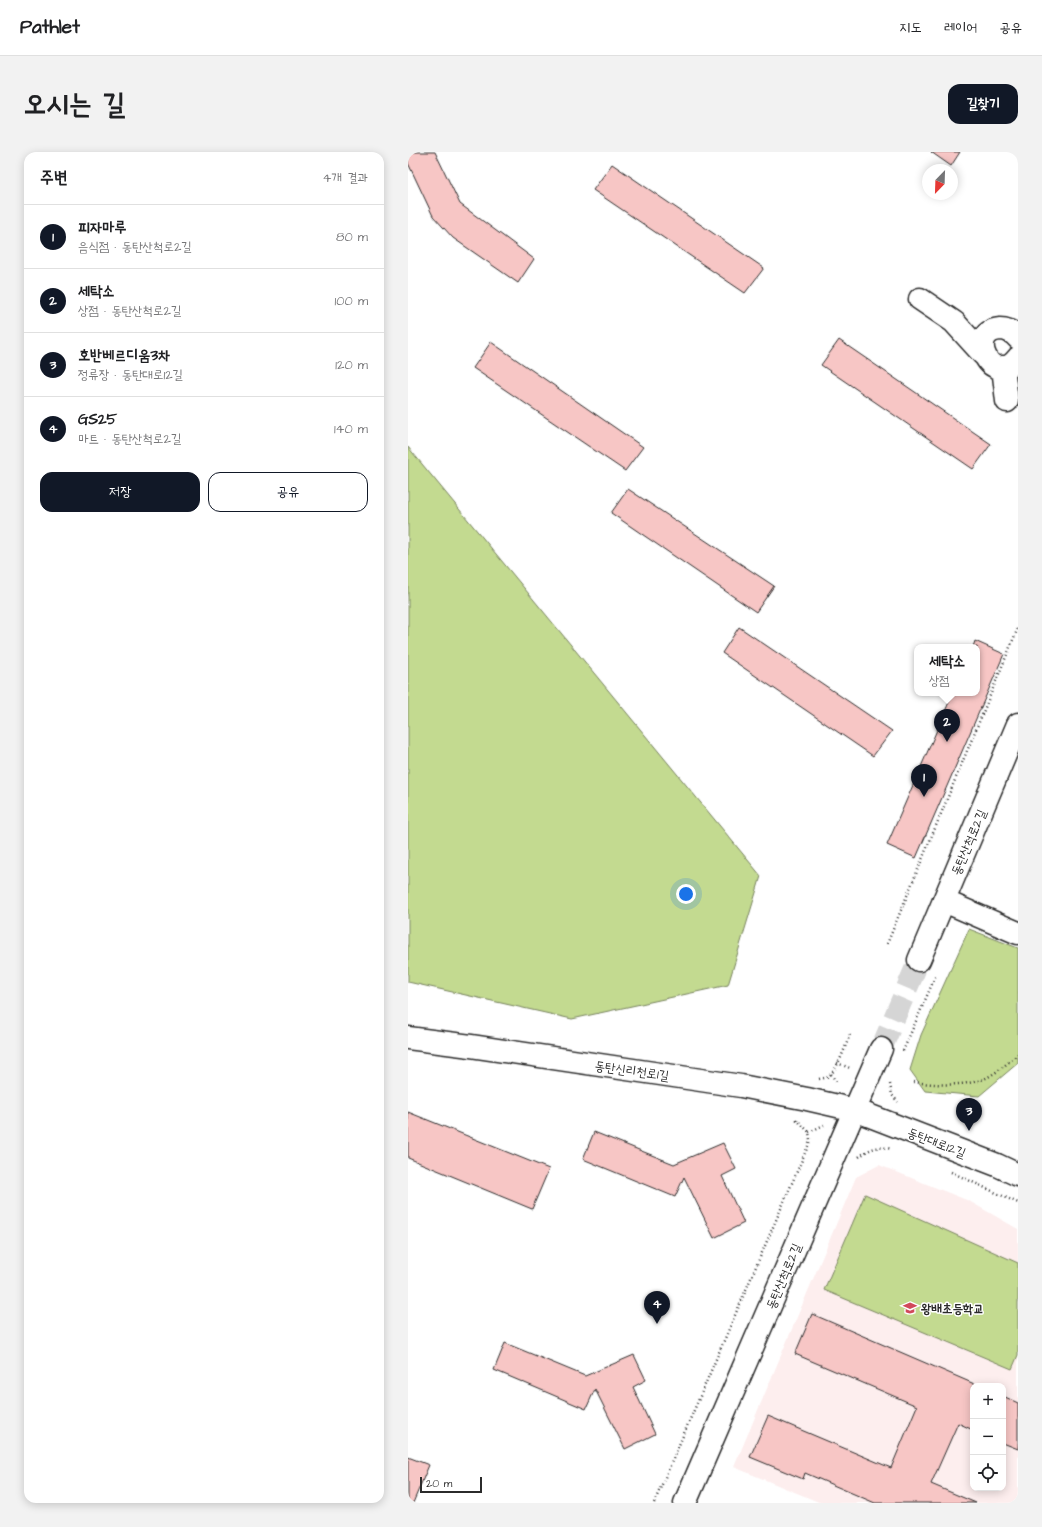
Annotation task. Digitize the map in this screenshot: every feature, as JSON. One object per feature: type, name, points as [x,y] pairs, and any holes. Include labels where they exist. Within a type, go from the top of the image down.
[{"type":"street","points":[[920,300],[954,322],[991,364],[996,367],[1010,362],[1007,401]]},
{"type":"street","points":[[954,322],[991,332]]},
{"type":"street","points":[[983,354],[986,336],[997,329],[1010,331],[1018,338]]},
{"type":"street","name":"동탄산척로2길","points":[[919,960],[1018,724]]},
{"type":"street","points":[[944,901],[1018,933]]},
{"type":"street","name":"동탄신리천로1길","points":[[408,1038],[479,1047],[741,1086],[855,1110]]},
{"type":"street","name":"동탄산척로2길","points":[[685,1503],[855,1110],[890,1054]]},
{"type":"street","name":"동탄대로12길","points":[[855,1110],[997,1165],[1018,1175]]},
{"type":"path","points":[[887,944],[1018,628]]},
{"type":"path","points":[[890,1054],[936,973]]},
{"type":"path","points":[[817,1079],[826,1078],[831,1074],[851,1032]]},
{"type":"path","points":[[914,1082],[934,1084],[968,1082],[981,1079],[988,1077],[1018,1054]]},
{"type":"path","points":[[891,1080],[890,1086],[892,1095],[900,1104]]},
{"type":"path","points":[[654,1503],[808,1146],[810,1140],[809,1132],[797,1120]]},
{"type":"path","points":[[857,1160],[872,1148],[885,1147],[896,1150]]},
{"type":"path","points":[[945,1170],[1018,1202]]},
{"type":"shaded area","name":"왕배초등학교","points":[[879,1165],[969,1201],[1018,1229],[1018,1503],[821,1503],[734,1467],[856,1177]]},
{"type":"green space","points":[[408,447],[761,876],[728,985],[572,1019],[408,982]]},
{"type":"green space","points":[[969,929],[1018,948],[1018,1063],[979,1096],[925,1091],[910,1070],[921,1035]]},
{"type":"green space","points":[[865,1194],[1018,1263],[1018,1355],[1012,1369],[824,1290]]},
{"type":"building","points":[[408,152],[435,152],[460,204],[534,259],[518,283],[453,238],[433,216],[408,163]]},
{"type":"building","points":[[931,152],[960,152],[952,164],[948,164]]},
{"type":"building","points":[[612,164],[764,268],[745,293],[593,190]]},
{"type":"building","points":[[839,340],[991,444],[973,469],[821,365]]},
{"type":"building","points":[[491,342],[643,447],[625,471],[473,368]]},
{"type":"building","points":[[628,489],[774,586],[756,612],[611,513]]},
{"type":"building","points":[[739,627],[892,731],[873,756],[722,653]]},
{"type":"building","points":[[975,641],[1004,654],[916,858],[887,845],[952,696],[980,696],[980,644],[974,644]]},
{"type":"building","points":[[408,1112],[549,1169],[532,1209],[408,1158]]},
{"type":"building","points":[[594,1132],[674,1164],[723,1143],[736,1169],[722,1176],[744,1223],[714,1238],[684,1177],[675,1197],[583,1159]]},
{"type":"building","points":[[812,1314],[972,1383],[970,1383],[970,1429],[958,1423],[931,1484],[976,1503],[875,1503],[805,1473],[803,1479],[750,1457],[768,1416],[891,1468],[917,1406],[795,1354]]},
{"type":"building","points":[[505,1343],[585,1376],[634,1355],[646,1380],[633,1387],[655,1434],[625,1449],[595,1389],[586,1409],[494,1370]]},
{"type":"building","points":[[1006,1397],[1018,1403],[1018,1449],[1006,1444]]},
{"type":"building","points":[[408,1457],[429,1465],[413,1503],[408,1503]]},
{"type":"tunnel","points":[[881,1049],[919,960]]},
{"type":"place","name":"세탁소","points":[[947,742]]},
{"type":"place","name":"피자마루","points":[[924,797]]},
{"type":"place","name":"호반베르디움3차","points":[[969,1131]]},
{"type":"place","name":"왕배초등학교","points":[[910,1308]]},
{"type":"place","name":"GS25","points":[[657,1324]]}]
